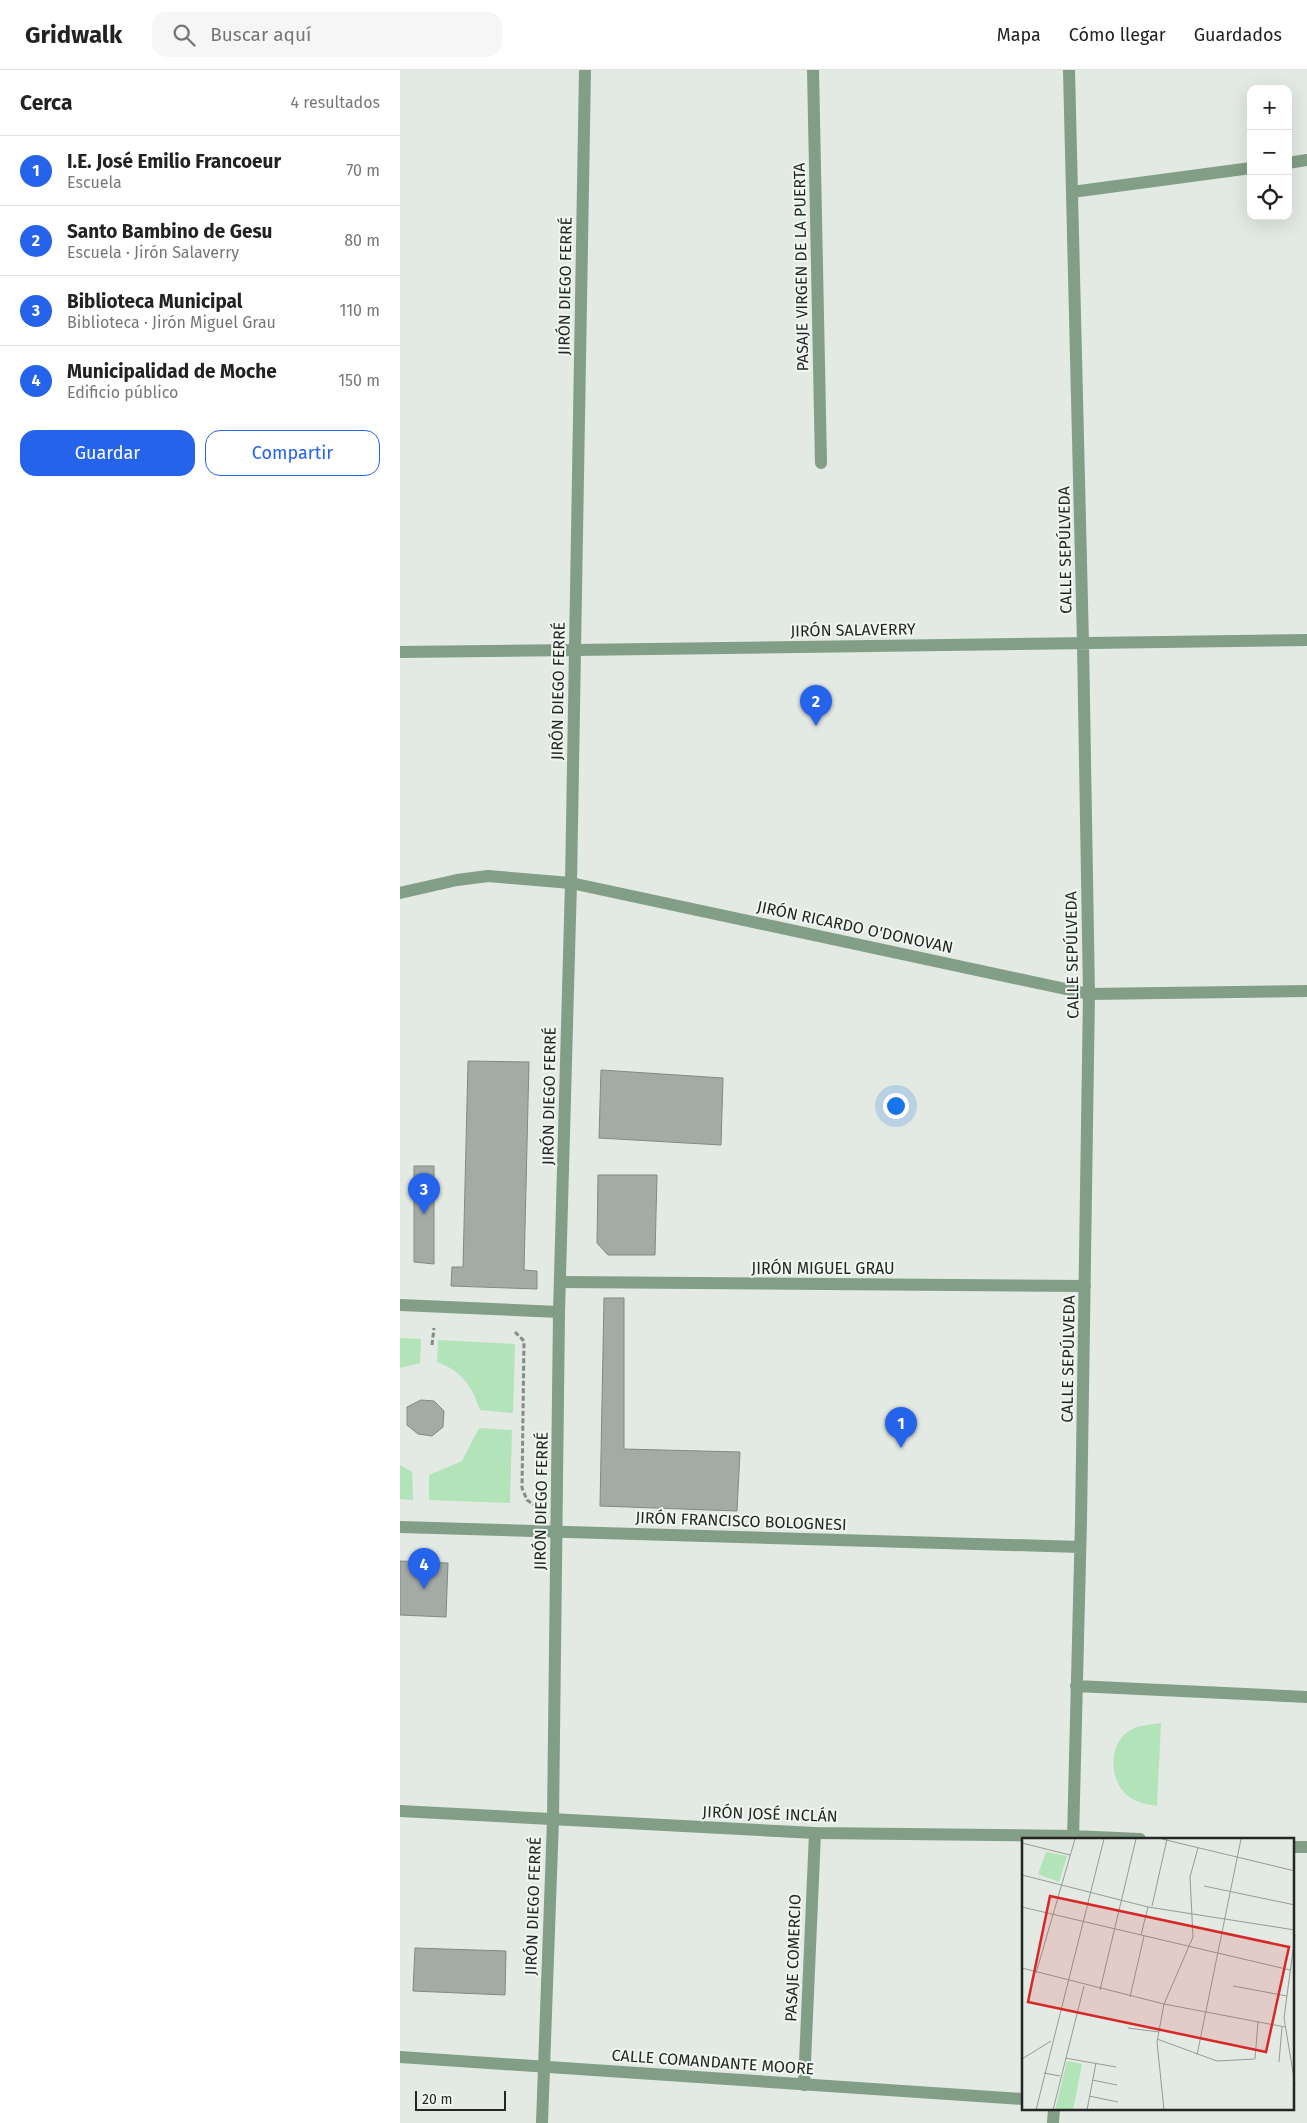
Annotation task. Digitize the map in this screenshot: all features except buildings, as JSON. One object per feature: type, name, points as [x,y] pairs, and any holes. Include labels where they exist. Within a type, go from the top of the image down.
[{"type":"street","name":"JIRÓN DIEGO FERRÉ","points":[[542,2123],[552,1820],[559,1312],[571,883],[585,70]]},
{"type":"street","name":"PASAJE VIRGEN DE LA PUERTA","points":[[813,70],[822,463]]},
{"type":"street","name":"CALLE SEPÚLVEDA","points":[[1069,70],[1083,643],[1089,994],[1085,1286],[1073,1838]]},
{"type":"street","points":[[1292,162],[1307,160]]},
{"type":"street","points":[[1072,192],[1247,169]]},
{"type":"street","name":"JIRÓN SALAVERRY","points":[[400,652],[1307,640]]},
{"type":"street","name":"JIRÓN RICARDO O'DONOVAN","points":[[400,893],[457,880],[488,876],[571,883],[1089,994],[1307,991]]},
{"type":"street","name":"JIRÓN MIGUEL GRAU","points":[[561,1282],[1085,1286]]},
{"type":"street","points":[[400,1305],[559,1312]]},
{"type":"street","name":"JIRÓN FRANCISCO BOLOGNESI","points":[[400,1527],[1080,1547]]},
{"type":"street","points":[[1076,1686],[1307,1697]]},
{"type":"street","name":"JIRÓN JOSÉ INCLÁN","points":[[400,1811],[815,1833],[1073,1838]]},
{"type":"street","name":"PASAJE COMERCIO","points":[[804,2085],[815,1833]]},
{"type":"street","points":[[1294,1847],[1307,1847]]},
{"type":"street","name":"CALLE COMANDANTE MOORE","points":[[400,2057],[1022,2100]]},
{"type":"street","points":[[1053,2123],[1054,2110]]},
{"type":"path","points":[[426,1328],[443,1329]]},
{"type":"path","points":[[432,1345],[434,1328]]},
{"type":"path","points":[[506,1332],[515,1332],[524,1341],[522,1488],[527,1500],[538,1508],[538,1513]]},
{"type":"green space","points":[[400,1338],[421,1339],[420,1363],[400,1368]]},
{"type":"green space","points":[[438,1340],[515,1344],[513,1413],[480,1410],[465,1380],[453,1370],[437,1362]]},
{"type":"green space","points":[[479,1428],[512,1430],[510,1503],[429,1500],[429,1475],[462,1461]]},
{"type":"green space","points":[[400,1465],[412,1472],[413,1500],[400,1499]]},
{"type":"green space","points":[[1161,1723],[1157,1806],[1135,1800],[1122,1790],[1115,1775],[1114,1757],[1119,1741],[1132,1729]]},
{"type":"place","name":"Santo Bambino de Gesu","points":[[816,726]]},
{"type":"place","name":"Biblioteca Municipal","points":[[424,1214]]},
{"type":"place","name":"I.E. José Emilio Francoeur","points":[[901,1448]]},
{"type":"place","name":"Municipalidad de Moche","points":[[424,1589]]}]
